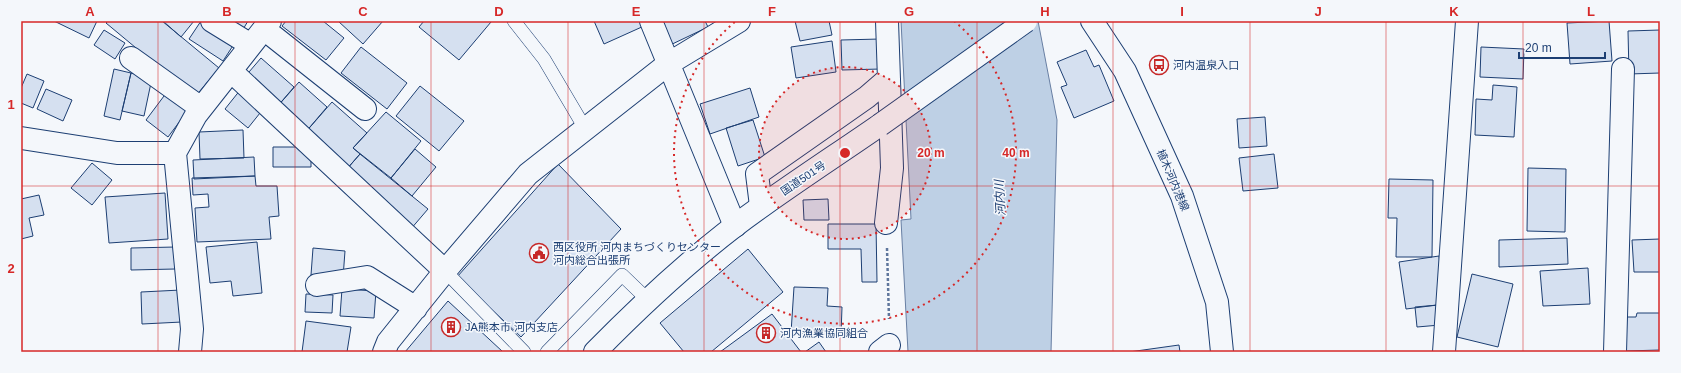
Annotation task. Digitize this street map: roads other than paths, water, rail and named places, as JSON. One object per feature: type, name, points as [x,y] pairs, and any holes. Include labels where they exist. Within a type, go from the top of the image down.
[{"type":"main road","points":[[212,21],[262,31],[365,110]]},
{"type":"main road","points":[[651,21],[735,226]]},
{"type":"main road","points":[[384,352],[388,342],[445,271],[528,174],[586,130],[668,64],[739,21]]},
{"type":"main road","points":[[886,223],[892,168],[887,21]]},
{"type":"main road","name":"国道501号","points":[[595,352],[647,299],[761,206],[880,125],[1026,21]]},
{"type":"main road","name":"植木河内港線","points":[[1092,21],[1124,71],[1182,196],[1217,302],[1222,352]]},
{"type":"main road","points":[[1444,352],[1467,21]]},
{"type":"main road","points":[[190,352],[192,329],[175,153],[201,108],[262,31]]},
{"type":"main road","points":[[131,58],[201,108]]},
{"type":"main road","points":[[1615,352],[1623,69]]},
{"type":"main road","points":[[231,71],[445,271]]},
{"type":"main road","points":[[761,206],[757,174],[867,97],[889,78]]},
{"type":"main road","points":[[21,138],[117,153],[175,153]]},
{"type":"main road","points":[[317,285],[367,278],[416,308]]},
{"type":"lane","points":[[514,21],[544,59],[586,130]]},
{"type":"lane","points":[[445,271],[524,352]]},
{"type":"lane","points":[[547,352],[622,275],[647,299]]},
{"type":"water","name":"河内川","points":[[901,21],[1038,21],[1057,120],[1051,352],[908,352],[901,220],[911,219]]},
{"type":"place","name":"河内温泉入口","points":[[1159,65]]},
{"type":"place","name":"西区役所 河内まちづくりセンター 河内総合出張所","points":[[539,253]]},
{"type":"place","name":"JA熊本市 河内支店","points":[[451,327]]},
{"type":"place","name":"河内漁業協同組合","points":[[766,333]]}]
